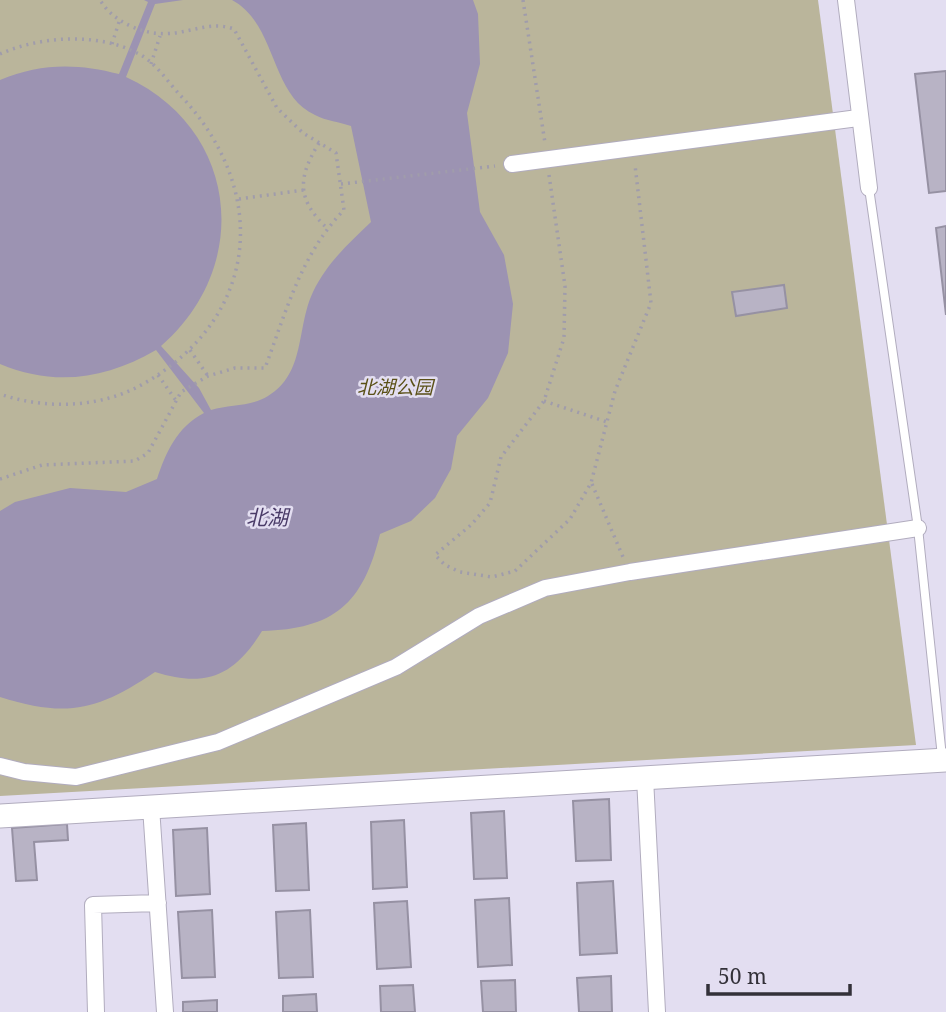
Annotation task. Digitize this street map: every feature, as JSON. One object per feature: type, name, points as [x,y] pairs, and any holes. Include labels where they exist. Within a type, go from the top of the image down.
[{"type":"street","points":[[846,0],[858,118],[869,188]]},
{"type":"street","points":[[512,164],[858,118]]},
{"type":"street","points":[[0,766],[24,772],[76,777],[218,742],[396,667],[490,611],[545,588],[630,572],[918,528]]},
{"type":"street","points":[[0,816],[944,760]]},
{"type":"street","points":[[645,778],[657,1012]]},
{"type":"street","points":[[151,807],[165,1012]]},
{"type":"street","points":[[96,1012],[93,905],[158,903]]},
{"type":"lane","points":[[869,188],[918,528],[944,760]]},
{"type":"path","points":[[0,479],[42,465],[135,461],[148,453],[181,392],[208,376],[235,368],[265,368],[305,262],[327,228],[344,210],[336,153],[303,133],[277,108],[234,29],[222,24],[160,35],[150,34],[119,22],[100,0]]},
{"type":"path","points":[[523,0],[529,23],[565,286],[564,338],[544,401],[501,457],[490,503],[471,525],[435,555],[445,565],[460,572],[492,577],[514,571],[570,519],[592,483],[615,391],[651,303],[633,148]]},
{"type":"path","points":[[112,44],[119,22]]},
{"type":"path","points":[[151,64],[160,35]]},
{"type":"path","points":[[0,54],[47,41],[79,40],[112,44],[140,54],[197,112],[222,149],[239,199],[242,234],[231,285],[217,313],[190,350],[167,370],[127,392],[85,402],[48,404],[0,394]]},
{"type":"path","points":[[319,143],[303,174],[304,190],[310,213],[327,228]]},
{"type":"path","points":[[341,184],[512,164]]},
{"type":"path","points":[[239,199],[304,190]]},
{"type":"path","points":[[190,350],[208,376]]},
{"type":"path","points":[[158,375],[177,402]]},
{"type":"path","points":[[544,401],[607,422]]},
{"type":"path","points":[[592,483],[630,572]]},
{"type":"green space","name":"北湖公园","points":[[0,0],[818,0],[916,745],[0,796]]},
{"type":"water","name":"北湖","points":[[144,0],[183,0],[155,4],[126,77],[164,100],[192,130],[211,164],[220,201],[220,239],[210,278],[191,314],[161,346],[199,388],[211,410],[254,402],[268,396],[280,386],[289,375],[294,362],[313,292],[339,254],[371,222],[351,126],[319,117],[300,105],[289,92],[258,25],[247,11],[232,0],[473,0],[478,14],[480,64],[467,113],[480,212],[504,255],[513,304],[508,353],[488,398],[457,436],[451,469],[435,498],[411,521],[380,534],[365,578],[342,608],[308,625],[262,631],[241,659],[229,668],[204,678],[189,679],[155,672],[98,703],[63,709],[24,704],[0,697],[0,511],[15,502],[70,488],[126,492],[157,479],[174,441],[187,425],[204,413],[156,350],[118,368],[80,377],[41,376],[0,364],[0,80],[30,70],[59,66],[119,74],[148,2]]},
{"type":"building","points":[[946,71],[946,191],[929,193],[915,74]]},
{"type":"building","points":[[946,226],[946,315],[936,228]]},
{"type":"building","points":[[784,285],[787,308],[736,316],[732,292]]},
{"type":"building","points":[[609,799],[611,860],[576,861],[573,801]]},
{"type":"building","points":[[504,811],[507,878],[474,879],[471,813]]},
{"type":"building","points":[[404,820],[407,887],[373,889],[371,822]]},
{"type":"building","points":[[306,823],[309,890],[276,891],[273,825]]},
{"type":"building","points":[[67,824],[68,840],[34,842],[37,880],[16,881],[12,828]]},
{"type":"building","points":[[207,828],[210,894],[176,896],[173,830]]},
{"type":"building","points":[[613,881],[617,953],[580,955],[577,883]]},
{"type":"building","points":[[509,898],[512,965],[478,967],[475,900]]},
{"type":"building","points":[[407,901],[411,967],[377,969],[374,903]]},
{"type":"building","points":[[212,910],[215,977],[182,978],[178,912]]},
{"type":"building","points":[[310,910],[313,977],[279,978],[276,912]]},
{"type":"building","points":[[611,976],[612,1012],[579,1012],[577,978]]},
{"type":"building","points":[[515,980],[516,1012],[483,1012],[481,981]]},
{"type":"building","points":[[413,985],[415,1012],[381,1012],[380,986]]},
{"type":"building","points":[[316,994],[317,1012],[283,1012],[283,996]]},
{"type":"building","points":[[217,1000],[217,1012],[183,1012],[183,1002]]}]
